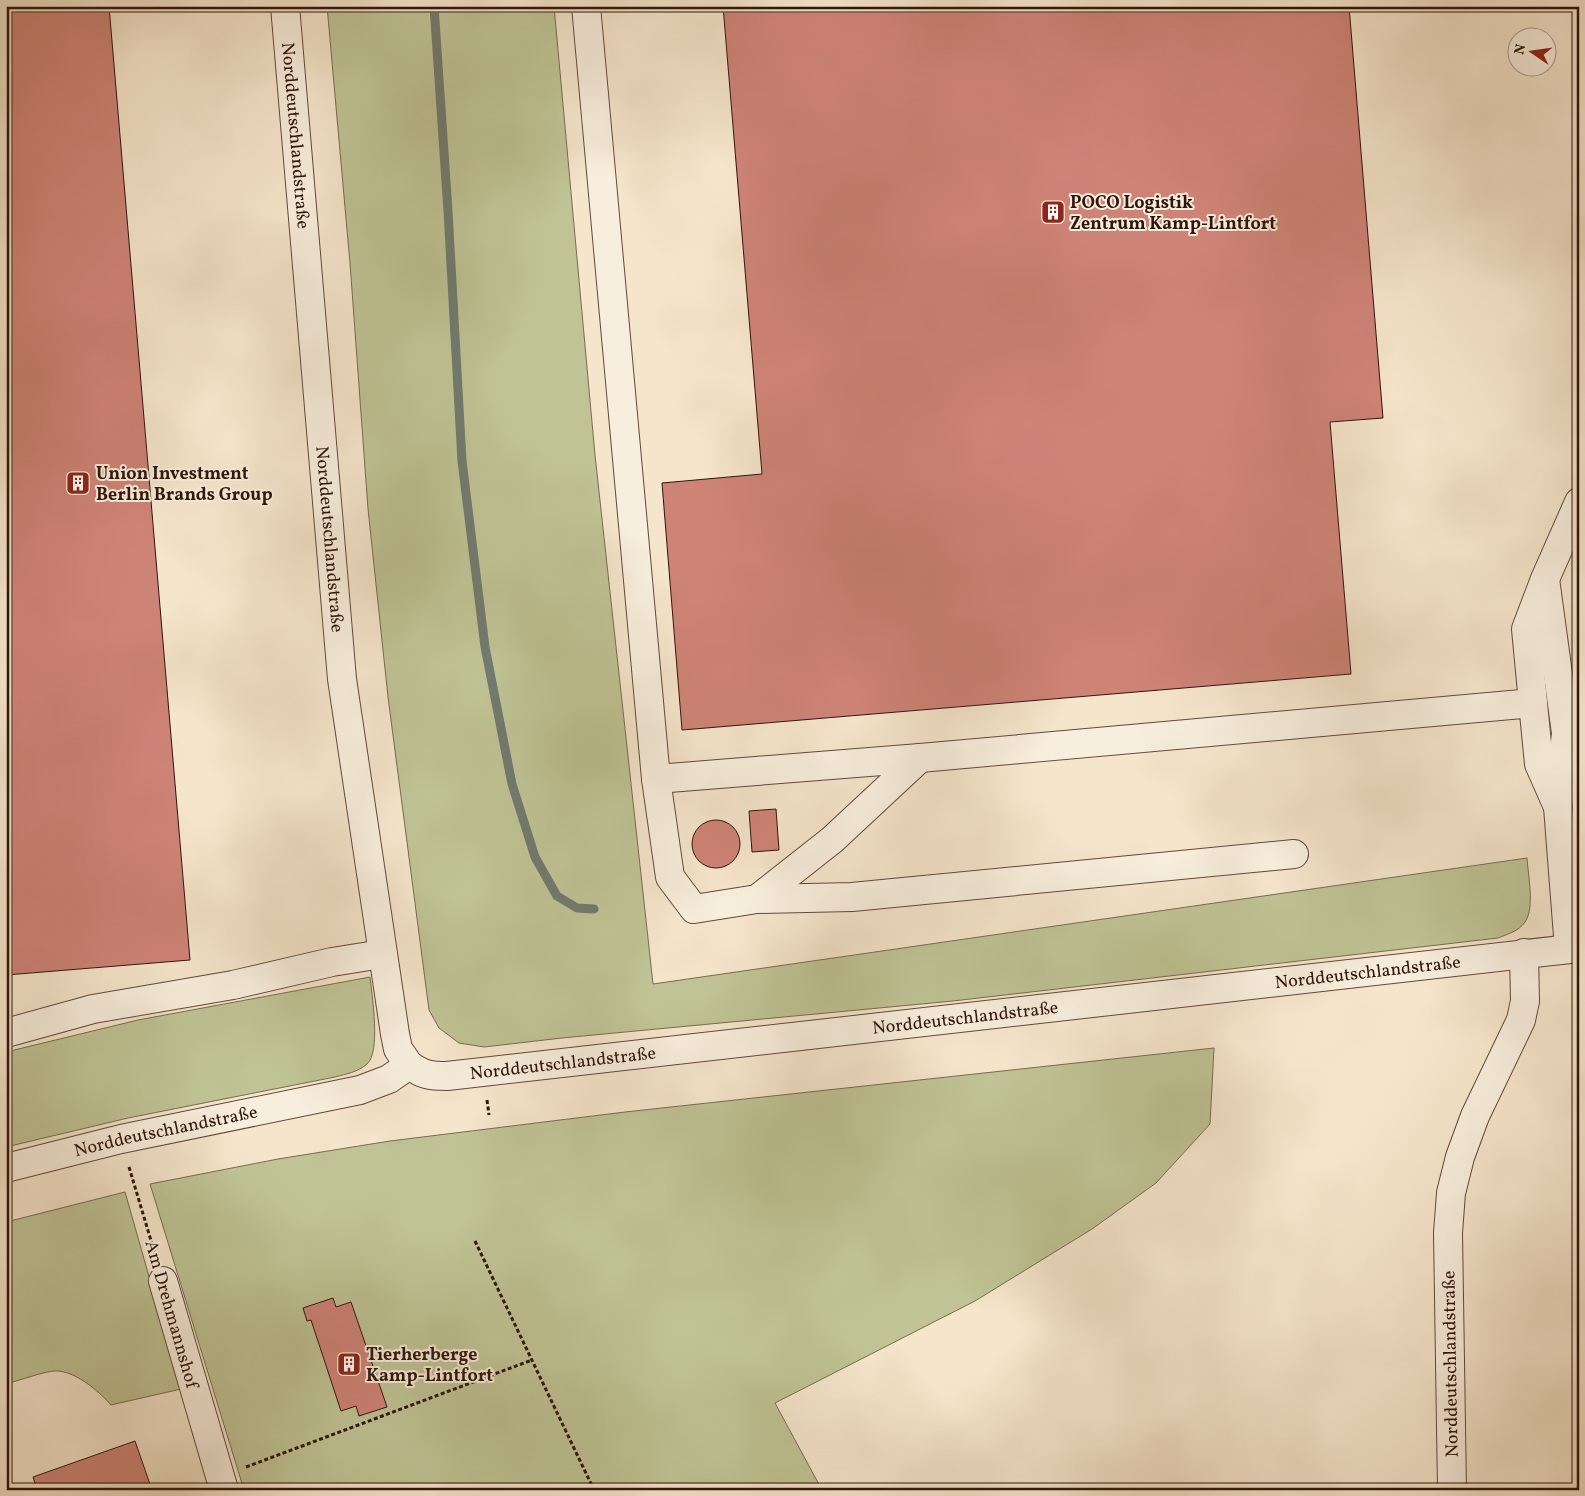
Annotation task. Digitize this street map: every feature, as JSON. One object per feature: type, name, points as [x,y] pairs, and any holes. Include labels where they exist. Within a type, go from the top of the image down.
[{"type":"street","name":"Norddeutschlandstraße","points":[[285,6],[342,679],[382,954],[398,1049],[409,1064],[420,1072],[432,1076],[456,1075],[1524,953],[1574,949]]},
{"type":"street","points":[[586,6],[656,779],[670,877],[694,909],[757,899],[852,897],[1294,854]]},
{"type":"street","points":[[1558,807],[1539,764],[1526,629],[1545,579],[1579,502]]},
{"type":"street","points":[[1545,579],[1566,733],[1558,807],[1574,949]]},
{"type":"street","points":[[656,779],[920,758],[1533,703]]},
{"type":"street","points":[[757,899],[832,840],[920,758]]},
{"type":"street","name":"Norddeutschlandstraße","points":[[1452,1490],[1448,1233],[1451,1193],[1460,1157],[1475,1116],[1521,1020],[1524,1001],[1524,953]]},
{"type":"street","points":[[6,1033],[93,1009],[233,984],[332,962],[382,954]]},
{"type":"street","name":"Norddeutschlandstraße","points":[[6,1168],[121,1139],[360,1090],[388,1079],[409,1064]]},
{"type":"street","name":"Am Drehmannshof","points":[[163,1281],[222,1484]]},
{"type":"path","name":"Am Drehmannshof","points":[[121,1139],[163,1281]]},
{"type":"path","points":[[475,1241],[594,1490]]},
{"type":"path","points":[[222,1484],[532,1360]]},
{"type":"green space","points":[[327,6],[554,6],[595,455],[653,984],[1527,858],[1530,908],[1523,925],[1509,934],[1498,938],[953,1001],[484,1047],[459,1043],[439,1028],[429,1010],[388,697],[368,509],[350,263]]},
{"type":"green space","points":[[370,977],[374,1010],[374,1048],[367,1064],[356,1071],[335,1077],[128,1118],[6,1147],[6,1052],[138,1020]]},
{"type":"green space","points":[[1214,1048],[1210,1124],[1156,1183],[1092,1229],[975,1301],[775,1403],[822,1490],[244,1490],[150,1184],[278,1159],[390,1141],[625,1112]]},
{"type":"green space","points":[[125,1192],[181,1389],[111,1405],[86,1382],[62,1372],[45,1373],[6,1384],[6,1222]]},
{"type":"building","name":"Union Investment Berlin Brands Group","points":[[6,6],[109,6],[190,960],[6,975]]},
{"type":"building","name":"POCO Logistik Zentrum Kamp-Lintfort","points":[[723,6],[1349,6],[1383,418],[1330,422],[1351,674],[682,730],[662,483],[762,474]]},
{"type":"building","points":[[776,809],[779,850],[752,852],[749,811]]},
{"type":"building","points":[[716,820],[725,822],[733,827],[738,835],[740,844],[738,853],[733,861],[725,866],[716,868],[707,866],[699,861],[694,853],[692,844],[694,835],[699,827],[707,822]]},
{"type":"building","name":"Tierherberge Kamp-Lintfort","points":[[333,1298],[336,1307],[351,1302],[387,1407],[359,1416],[356,1406],[341,1411],[311,1320],[307,1321],[303,1308]]},
{"type":"building","points":[[135,1441],[152,1490],[37,1490],[33,1477]]},
{"type":"waterway","points":[[434,6],[462,461],[485,647],[512,784],[535,857],[557,896],[577,908],[594,909]]},
{"type":"place","name":"POCO Logistik Zentrum Kamp-Lintfort","points":[[1053,212]]},
{"type":"place","name":"Union Investment Berlin Brands Group","points":[[78,483]]},
{"type":"place","name":"Tierherberge Kamp-Lintfort","points":[[349,1364]]}]
